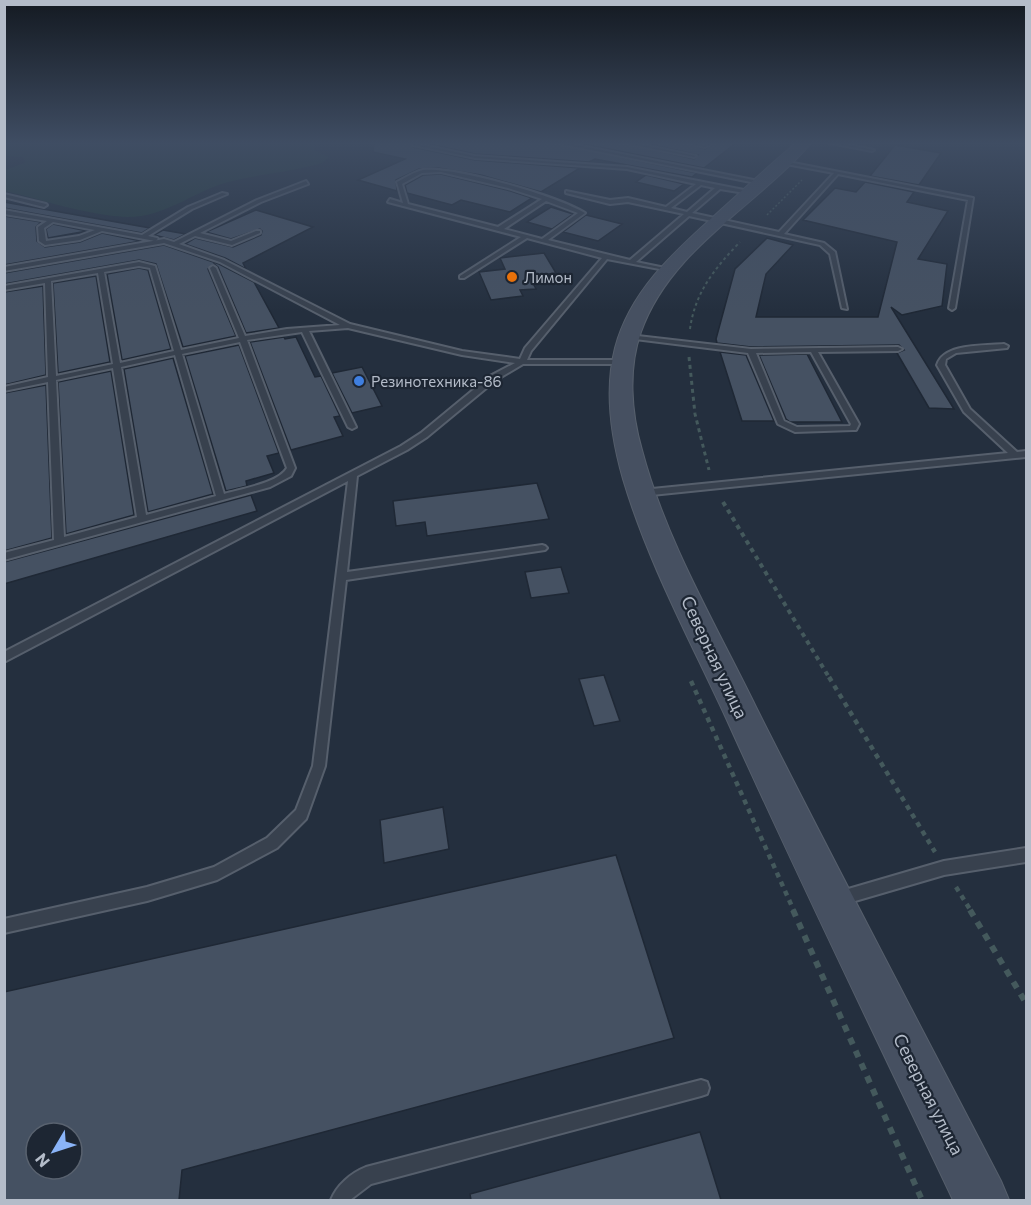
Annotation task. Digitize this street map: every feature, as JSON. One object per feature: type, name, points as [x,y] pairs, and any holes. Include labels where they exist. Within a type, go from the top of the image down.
[{"type":"main road","name":"Северная улица","points":[[731,198],[704,216],[638,313],[625,350],[621,407],[628,447],[642,493],[676,575],[832,900],[982,1200]]},
{"type":"lane","points":[[17,198],[44,205]]},
{"type":"lane","points":[[143,237],[190,208],[214,198]]},
{"type":"lane","points":[[175,244],[266,198]]},
{"type":"lane","points":[[404,198],[406,205]]},
{"type":"lane","points":[[594,198],[610,202],[628,200],[704,216],[814,241],[830,248],[845,308]]},
{"type":"lane","points":[[667,209],[681,198]]},
{"type":"lane","points":[[781,233],[813,198]]},
{"type":"lane","points":[[952,308],[971,199],[967,198]]},
{"type":"lane","points":[[498,230],[546,199],[582,213],[543,241]]},
{"type":"lane","points":[[390,201],[525,237],[668,270]]},
{"type":"lane","points":[[4,212],[175,244],[222,261],[348,326],[462,353],[522,362],[690,344],[751,351],[898,349]]},
{"type":"lane","points":[[632,262],[704,216]]},
{"type":"lane","points":[[52,221],[41,227],[42,241],[45,243],[80,238],[101,230]]},
{"type":"lane","points":[[195,234],[232,243],[258,232]]},
{"type":"lane","points":[[462,277],[525,237]]},
{"type":"lane","points":[[4,269],[164,241]]},
{"type":"lane","points":[[4,658],[353,476],[424,435],[492,378],[522,362],[528,350],[606,257]]},
{"type":"lane","points":[[4,288],[139,264],[153,267],[221,498]]},
{"type":"lane","points":[[4,557],[221,498],[279,480],[288,474],[291,468],[243,339],[213,268]]},
{"type":"lane","points":[[101,271],[142,519]]},
{"type":"lane","points":[[48,280],[59,542]]},
{"type":"lane","points":[[4,389],[243,339],[348,326]]},
{"type":"lane","points":[[305,330],[352,427]]},
{"type":"lane","points":[[1004,346],[954,351],[942,358],[941,364],[967,410],[1016,456]]},
{"type":"lane","points":[[751,351],[781,422],[795,430],[853,428],[855,424],[814,351]]},
{"type":"lane","points":[[642,493],[1026,454]]},
{"type":"lane","points":[[4,926],[147,894],[217,873],[272,843],[301,814],[319,766],[353,476]]},
{"type":"lane","points":[[341,577],[542,548]]},
{"type":"lane","points":[[832,900],[944,868],[1026,855]]},
{"type":"lane","points":[[340,1200],[366,1176],[701,1088]]},
{"type":"path","points":[[764,198],[755,227],[704,281],[691,316],[691,393],[697,430],[714,486],[1026,1002]]},
{"type":"green space","points":[[34,198],[188,198],[153,214],[140,216],[111,216]]},
{"type":"building","points":[[427,198],[532,198],[510,212],[461,200],[452,205]]},
{"type":"building","points":[[825,198],[910,198],[907,202],[948,211],[918,259],[947,264],[942,306],[902,315],[891,307],[954,409],[929,408],[897,353],[904,350],[899,345],[751,347],[717,343],[716,339],[735,269],[767,238],[793,245],[766,274],[756,317],[878,317],[897,242],[803,220]]},
{"type":"building","points":[[4,202],[150,228],[142,233],[4,208]]},
{"type":"building","points":[[551,207],[573,214],[552,229],[527,222]]},
{"type":"building","points":[[256,210],[313,227],[243,263],[246,269],[225,258],[185,244],[195,238],[233,247],[261,235],[260,229],[231,239],[206,232]]},
{"type":"building","points":[[586,215],[622,224],[598,241],[563,232]]},
{"type":"building","points":[[4,216],[41,222],[36,227],[37,241],[45,247],[80,242],[102,233],[141,241],[4,265]]},
{"type":"building","points":[[53,224],[87,231],[48,238],[46,229]]},
{"type":"building","points":[[163,230],[186,234],[174,240],[154,235]]},
{"type":"building","points":[[164,245],[219,264],[254,282],[279,328],[246,333],[218,267],[214,264],[208,269],[236,336],[183,347],[156,264],[139,260],[4,284],[4,273]]},
{"type":"building","name":"Лимон","points":[[544,253],[556,273],[541,275],[545,282],[533,283],[536,289],[520,290],[523,296],[491,300],[479,272],[505,269],[500,258]]},
{"type":"building","points":[[139,268],[148,270],[171,349],[122,360],[107,274]]},
{"type":"building","points":[[96,276],[110,362],[58,373],[53,283]]},
{"type":"building","points":[[43,286],[46,375],[4,385],[4,292]]},
{"type":"building","points":[[284,337],[285,339],[296,337],[315,377],[321,376],[340,416],[334,417],[343,436],[291,450],[250,342]]},
{"type":"building","points":[[239,345],[279,453],[267,456],[274,473],[246,481],[247,486],[226,491],[185,356]]},
{"type":"building","points":[[720,352],[746,355],[774,421],[742,421]]},
{"type":"building","points":[[807,354],[842,422],[790,422],[786,419],[759,355]]},
{"type":"building","points":[[173,358],[213,494],[148,512],[124,369]]},
{"type":"building","points":[[362,367],[382,406],[352,413],[332,373]]},
{"type":"building","points":[[111,371],[134,515],[66,534],[58,382]]},
{"type":"building","points":[[46,385],[52,538],[4,551],[4,393]]},
{"type":"building","points":[[537,483],[549,519],[427,536],[425,522],[396,526],[393,501]]},
{"type":"building","points":[[251,495],[257,511],[4,584],[4,562]]},
{"type":"building","points":[[561,567],[569,593],[531,598],[525,572]]},
{"type":"building","points":[[604,675],[620,721],[594,726],[579,679]]},
{"type":"building","points":[[443,807],[449,849],[384,863],[380,820]]},
{"type":"building","points":[[616,855],[674,1038],[182,1170],[179,1200],[4,1200],[4,992]]},
{"type":"building","points":[[700,1132],[721,1200],[471,1200],[470,1194]]},
{"type":"place","name":"Лимон","points":[[512,277]]},
{"type":"place","name":"Резинотехника-86","points":[[359,381]]}]
